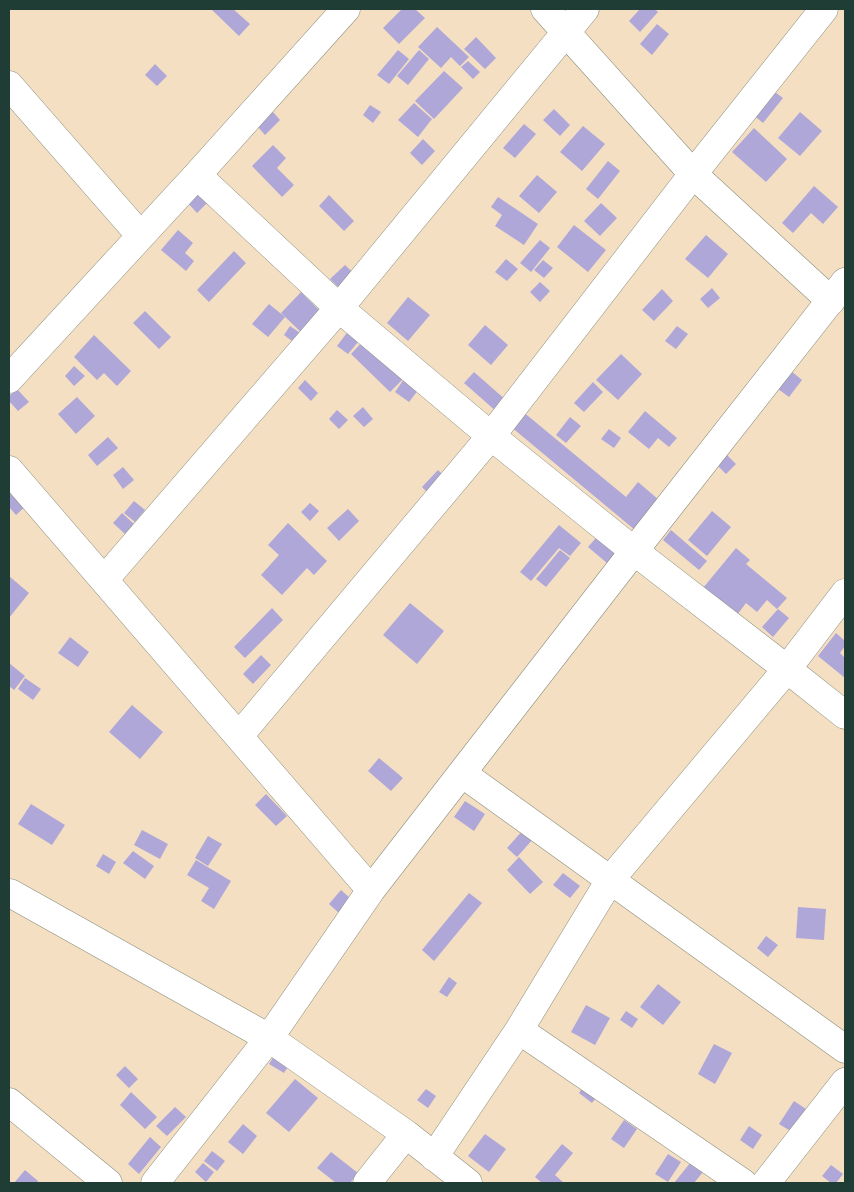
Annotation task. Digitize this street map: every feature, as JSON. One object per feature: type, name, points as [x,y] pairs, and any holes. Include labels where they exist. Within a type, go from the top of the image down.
[{"type":"street","points":[[9,379],[346,9]]},
{"type":"street","points":[[155,1183],[269,1038],[371,890],[838,292],[693,174],[545,9]]},
{"type":"street","points":[[104,580],[339,308],[586,9]]},
{"type":"street","points":[[238,736],[491,436],[693,174],[824,9]]},
{"type":"street","points":[[9,85],[140,235]]},
{"type":"street","points":[[196,175],[339,308],[491,436],[634,551],[787,668],[845,715]]},
{"type":"street","points":[[9,470],[371,890]]},
{"type":"street","points":[[434,1157],[519,1030],[610,880],[787,668],[845,593]]},
{"type":"street","points":[[463,774],[845,1049]]},
{"type":"street","points":[[9,894],[269,1038],[406,1134],[468,1183]]},
{"type":"street","points":[[519,1030],[744,1183]]},
{"type":"street","points":[[766,1183],[845,1082]]},
{"type":"street","points":[[9,1102],[108,1183]]},
{"type":"street","points":[[367,1183],[406,1134]]},
{"type":"building","points":[[211,9],[233,9],[250,24],[239,36]]},
{"type":"building","points":[[402,9],[415,9],[425,18],[399,44],[383,28]]},
{"type":"building","points":[[640,9],[655,9],[658,12],[640,32],[629,21]]},
{"type":"building","points":[[657,24],[669,34],[652,55],[640,44]]},
{"type":"building","points":[[437,27],[469,57],[460,66],[451,57],[441,68],[418,47]]},
{"type":"building","points":[[476,37],[496,58],[485,69],[464,49]]},
{"type":"building","points":[[398,50],[409,59],[389,84],[377,75]]},
{"type":"building","points":[[419,50],[429,59],[408,85],[397,76]]},
{"type":"building","points":[[468,61],[480,72],[473,79],[461,67]]},
{"type":"building","points":[[155,64],[167,76],[157,86],[145,75]]},
{"type":"building","points":[[444,71],[463,88],[434,119],[415,101]]},
{"type":"building","points":[[771,89],[783,98],[763,123],[751,113]]},
{"type":"building","points":[[414,103],[432,119],[418,137],[398,120]]},
{"type":"building","points":[[370,105],[381,112],[373,123],[363,115]]},
{"type":"building","points":[[554,109],[570,125],[560,136],[543,120]]},
{"type":"building","points":[[273,112],[280,120],[265,135],[258,127]]},
{"type":"building","points":[[800,112],[822,131],[800,156],[778,138]]},
{"type":"building","points":[[524,124],[536,134],[515,158],[503,148]]},
{"type":"building","points":[[583,126],[605,144],[582,171],[560,152]]},
{"type":"building","points":[[754,128],[787,159],[766,182],[732,152]]},
{"type":"building","points":[[423,139],[435,151],[422,165],[410,153]]},
{"type":"building","points":[[273,145],[286,158],[277,168],[294,185],[282,197],[252,166]]},
{"type":"building","points":[[608,161],[620,171],[598,199],[586,189]]},
{"type":"building","points":[[537,175],[557,192],[539,213],[519,196]]},
{"type":"building","points":[[814,186],[838,207],[823,224],[811,213],[793,233],[782,223]]},
{"type":"building","points":[[197,191],[208,202],[197,213],[186,201]]},
{"type":"building","points":[[329,195],[354,221],[344,231],[319,206]]},
{"type":"building","points":[[498,197],[538,224],[524,245],[495,226],[502,215],[491,207]]},
{"type":"building","points":[[601,203],[617,218],[600,236],[584,221]]},
{"type":"building","points":[[574,225],[606,250],[588,272],[557,247]]},
{"type":"building","points":[[178,230],[193,243],[185,253],[194,261],[186,271],[161,250]]},
{"type":"building","points":[[706,235],[728,254],[708,278],[685,259]]},
{"type":"building","points":[[540,240],[550,248],[531,272],[520,263]]},
{"type":"building","points":[[234,251],[246,263],[209,302],[197,290]]},
{"type":"building","points":[[506,259],[518,269],[507,281],[495,272]]},
{"type":"building","points":[[543,260],[553,268],[544,278],[534,270]]},
{"type":"building","points":[[345,265],[364,283],[349,298],[330,279]]},
{"type":"building","points":[[540,282],[550,291],[540,302],[530,292]]},
{"type":"building","points":[[712,288],[720,298],[708,308],[700,299]]},
{"type":"building","points":[[662,289],[673,301],[654,321],[642,310]]},
{"type":"building","points":[[301,292],[323,314],[304,335],[281,313]]},
{"type":"building","points":[[408,297],[430,315],[408,341],[387,323]]},
{"type":"building","points":[[269,304],[285,317],[268,337],[252,324]]},
{"type":"building","points":[[145,311],[171,337],[159,349],[133,323]]},
{"type":"building","points":[[485,325],[508,345],[491,365],[468,345]]},
{"type":"building","points":[[290,326],[303,335],[296,344],[284,335]]},
{"type":"building","points":[[352,326],[364,335],[348,354],[337,346]]},
{"type":"building","points":[[677,326],[688,334],[676,349],[665,341]]},
{"type":"building","points":[[94,335],[131,371],[117,386],[104,373],[97,380],[74,357]]},
{"type":"building","points":[[364,340],[404,378],[390,392],[351,354]]},
{"type":"building","points":[[621,354],[642,374],[618,400],[596,380]]},
{"type":"building","points":[[74,366],[85,376],[74,386],[65,376]]},
{"type":"building","points":[[791,371],[802,380],[789,397],[778,389]]},
{"type":"building","points":[[474,372],[507,401],[497,412],[464,383]]},
{"type":"building","points":[[404,379],[419,389],[409,402],[395,392]]},
{"type":"building","points":[[305,380],[318,393],[311,401],[298,388]]},
{"type":"building","points":[[593,382],[603,392],[584,412],[574,403]]},
{"type":"building","points":[[17,389],[29,402],[18,411],[9,401],[9,396]]},
{"type":"building","points":[[77,397],[95,416],[76,434],[58,414]]},
{"type":"building","points":[[363,407],[373,419],[364,427],[353,416]]},
{"type":"building","points":[[337,410],[348,420],[339,429],[329,419]]},
{"type":"building","points":[[522,411],[626,497],[638,482],[659,500],[635,530],[510,426]]},
{"type":"building","points":[[645,411],[677,438],[669,447],[658,438],[649,449],[628,432]]},
{"type":"building","points":[[570,417],[581,426],[566,443],[556,435]]},
{"type":"building","points":[[609,429],[621,438],[614,448],[601,439]]},
{"type":"building","points":[[108,437],[118,448],[97,466],[88,455]]},
{"type":"building","points":[[726,454],[736,464],[726,474],[716,464]]},
{"type":"building","points":[[123,467],[134,480],[123,489],[113,475]]},
{"type":"building","points":[[438,470],[448,480],[432,497],[422,487]]},
{"type":"building","points":[[9,485],[27,505],[16,515],[9,507]]},
{"type":"building","points":[[134,501],[145,510],[135,522],[124,513]]},
{"type":"building","points":[[310,503],[319,511],[310,521],[301,512]]},
{"type":"building","points":[[348,509],[359,521],[339,541],[327,528]]},
{"type":"building","points":[[712,511],[731,527],[707,556],[688,540]]},
{"type":"building","points":[[122,513],[134,524],[125,534],[113,523]]},
{"type":"building","points":[[288,523],[327,561],[314,575],[307,568],[282,595],[261,575],[279,555],[268,545]]},
{"type":"building","points":[[559,525],[581,543],[570,556],[559,548],[531,581],[520,572]]},
{"type":"building","points":[[671,530],[707,561],[699,570],[663,540]]},
{"type":"building","points":[[602,531],[628,553],[614,569],[588,547]]},
{"type":"building","points":[[736,548],[750,560],[746,564],[787,598],[777,609],[767,600],[757,612],[746,603],[737,615],[703,588]]},
{"type":"building","points":[[560,550],[570,558],[546,587],[536,579]]},
{"type":"building","points":[[9,576],[29,593],[9,618]]},
{"type":"building","points":[[410,603],[444,631],[417,664],[383,635]]},
{"type":"building","points":[[272,608],[283,620],[245,658],[234,647]]},
{"type":"building","points":[[778,609],[789,618],[773,637],[762,627]]},
{"type":"building","points":[[836,633],[845,641],[845,646],[840,653],[845,658],[845,678],[818,656]]},
{"type":"building","points":[[70,637],[89,652],[78,667],[58,653]]},
{"type":"building","points":[[261,655],[271,665],[253,684],[243,674]]},
{"type":"building","points":[[9,663],[25,676],[14,690],[9,686]]},
{"type":"building","points":[[25,678],[41,689],[33,700],[18,689]]},
{"type":"building","points":[[132,705],[163,732],[140,759],[109,732]]},
{"type":"building","points":[[379,758],[403,778],[391,791],[368,771]]},
{"type":"building","points":[[266,794],[287,816],[276,826],[255,805]]},
{"type":"building","points":[[465,801],[485,814],[474,831],[454,817]]},
{"type":"building","points":[[31,804],[65,825],[52,845],[18,824]]},
{"type":"building","points":[[524,829],[534,838],[517,857],[507,848]]},
{"type":"building","points":[[142,830],[168,844],[160,859],[134,845]]},
{"type":"building","points":[[208,836],[222,844],[208,866],[195,858]]},
{"type":"building","points":[[133,851],[154,866],[145,879],[123,863]]},
{"type":"building","points":[[103,854],[116,862],[109,874],[96,866]]},
{"type":"building","points":[[519,857],[543,882],[530,894],[507,870]]},
{"type":"building","points":[[196,860],[231,881],[214,909],[201,901],[209,888],[187,875]]},
{"type":"building","points":[[563,873],[580,886],[570,898],[553,885]]},
{"type":"building","points":[[341,890],[351,899],[339,913],[329,904]]},
{"type":"building","points":[[469,893],[482,903],[434,961],[422,950]]},
{"type":"building","points":[[798,907],[826,909],[824,940],[796,938]]},
{"type":"building","points":[[766,936],[778,945],[768,957],[757,948]]},
{"type":"building","points":[[449,977],[457,983],[447,997],[439,992]]},
{"type":"building","points":[[658,984],[681,1002],[663,1025],[640,1007]]},
{"type":"building","points":[[586,1005],[610,1018],[595,1045],[571,1032]]},
{"type":"building","points":[[626,1011],[638,1019],[632,1028],[620,1020]]},
{"type":"building","points":[[714,1044],[732,1053],[715,1084],[698,1074]]},
{"type":"building","points":[[276,1053],[291,1062],[284,1073],[269,1064]]},
{"type":"building","points":[[125,1066],[138,1079],[129,1088],[116,1075]]},
{"type":"building","points":[[295,1079],[318,1098],[289,1132],[266,1113]]},
{"type":"building","points":[[587,1081],[601,1091],[592,1103],[579,1093]]},
{"type":"building","points":[[426,1089],[436,1096],[428,1108],[417,1100]]},
{"type":"building","points":[[131,1092],[157,1117],[145,1129],[120,1105]]},
{"type":"building","points":[[794,1101],[806,1109],[792,1132],[779,1124]]},
{"type":"building","points":[[175,1107],[186,1117],[167,1136],[156,1126]]},
{"type":"building","points":[[624,1120],[637,1129],[624,1148],[611,1139]]},
{"type":"building","points":[[243,1124],[257,1136],[243,1154],[228,1142]]},
{"type":"building","points":[[749,1126],[762,1135],[753,1149],[740,1140]]},
{"type":"building","points":[[485,1134],[506,1149],[489,1172],[468,1156]]},
{"type":"building","points":[[150,1137],[161,1147],[139,1174],[128,1164]]},
{"type":"building","points":[[562,1144],[573,1153],[555,1175],[564,1183],[542,1183],[535,1177]]},
{"type":"building","points":[[212,1151],[225,1161],[217,1171],[204,1161]]},
{"type":"building","points":[[331,1152],[358,1173],[350,1183],[336,1183],[317,1168]]},
{"type":"building","points":[[668,1154],[681,1162],[668,1182],[655,1174]]},
{"type":"building","points":[[695,1157],[707,1167],[694,1183],[674,1183]]},
{"type":"building","points":[[203,1163],[214,1172],[206,1182],[195,1172]]},
{"type":"building","points":[[831,1165],[843,1174],[836,1183],[831,1183],[822,1176]]},
{"type":"building","points":[[25,1170],[38,1181],[37,1183],[14,1183]]}]
